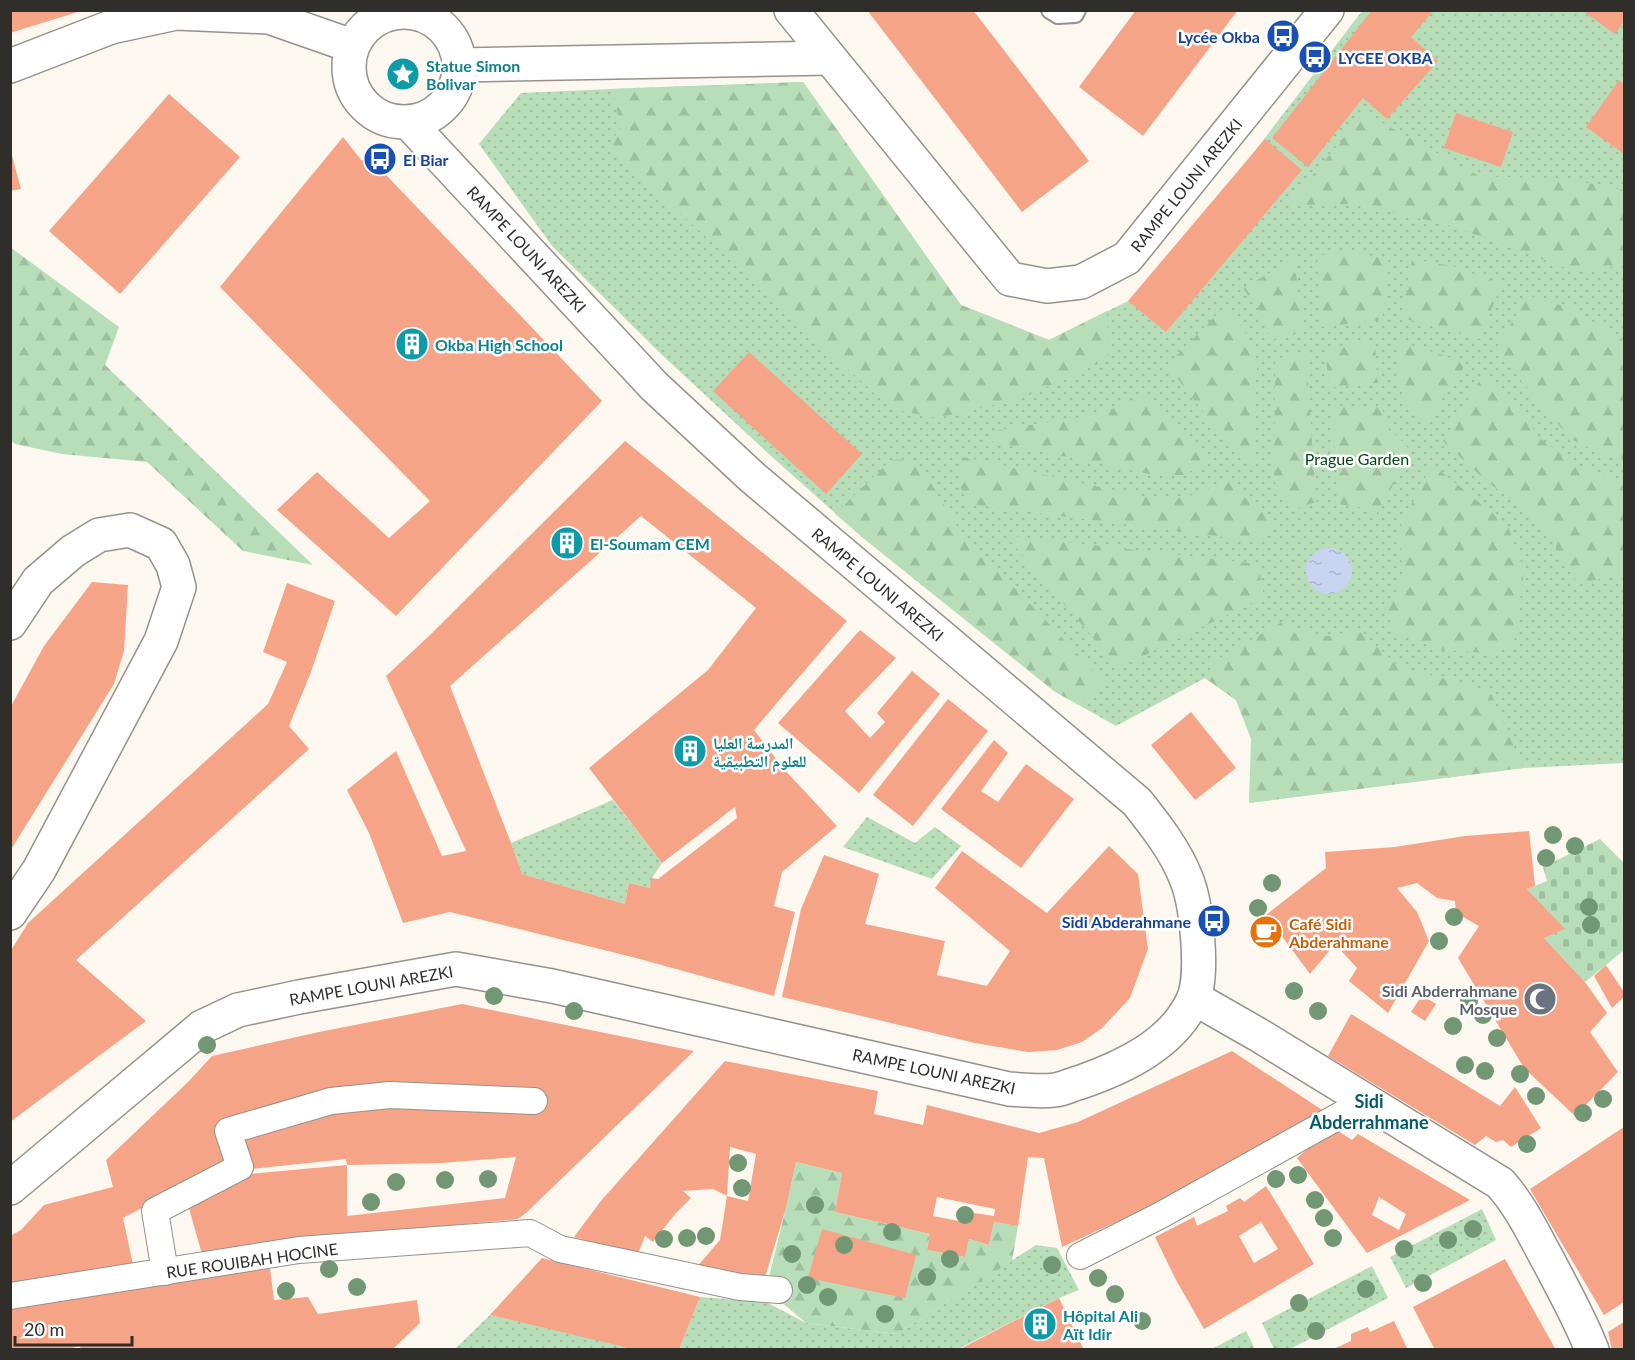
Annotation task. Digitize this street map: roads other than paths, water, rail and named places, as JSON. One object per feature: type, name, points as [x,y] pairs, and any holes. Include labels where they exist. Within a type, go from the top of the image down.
[{"type":"street","name":"RAMPE LOUNI AREZKI","points":[[795,12],[829,58],[1010,279],[1047,286],[1081,282],[1127,258],[1327,10]]},
{"type":"street","points":[[405,11],[421,14],[436,21],[448,34],[456,48],[459,65],[458,80],[453,94],[444,106],[432,115],[409,123],[389,121],[370,112],[357,97],[349,78],[348,62],[352,46],[367,25],[379,17],[405,11]]},
{"type":"street","points":[[10,66],[111,27],[176,13],[266,14],[352,46]]},
{"type":"street","points":[[459,65],[829,58]]},
{"type":"street","name":"RAMPE LOUNI AREZKI","points":[[10,1188],[202,1027],[238,1010],[456,969],[552,986],[1009,1089],[1055,1090],[1106,1073],[1148,1051],[1183,1018],[1194,998],[1199,955],[1192,897],[1186,879],[1166,839],[1137,802],[752,477],[662,393],[409,123]]},
{"type":"street","points":[[10,623],[38,581],[73,551],[99,535],[130,530],[161,544],[173,565],[179,587],[161,641],[39,870],[10,913]]},
{"type":"street","points":[[1194,998],[1500,1183],[1508,1191],[1528,1224],[1584,1330],[1592,1350]]},
{"type":"street","points":[[165,1272],[155,1210],[240,1167],[228,1131],[331,1101],[390,1095],[534,1101]]},
{"type":"street","points":[[1080,1256],[1170,1210],[1366,1101]]},
{"type":"street","name":"RUE ROUIBAH HOCINE","points":[[10,1296],[299,1250],[530,1233],[560,1249],[740,1287],[779,1290]]},
{"type":"lane","points":[[1050,10],[1058,15],[1075,14],[1077,10]]},
{"type":"water","points":[[1329,548],[1345,555],[1352,571],[1345,587],[1329,594],[1313,587],[1306,571],[1313,555]]},
{"type":"place","name":"Lycée Okba","points":[[1283,36]]},
{"type":"place","name":"LYCEE OKBA","points":[[1315,57]]},
{"type":"place","name":"Statue Simon Bolivar","points":[[403,74]]},
{"type":"place","name":"El Biar","points":[[380,159]]},
{"type":"place","name":"Okba High School","points":[[412,344]]},
{"type":"place","name":"El-Soumam CEM","points":[[567,543]]},
{"type":"place","name":"المدرسة العليا للعلوم التطبيقية","points":[[690,751]]},
{"type":"place","name":"Sidi Abderahmane","points":[[1214,921]]},
{"type":"place","name":"Café Sidi Abderahmane","points":[[1266,932]]},
{"type":"place","name":"Sidi Abderrahmane Mosque","points":[[1540,999]]},
{"type":"place","name":"Hôpital Ali Aït Idir","points":[[1040,1324]]},
{"type":"district","name":"Sidi Abderrahmane","points":[[1369,1111]]},
{"type":"park label","name":"Prague Garden","points":[[1357,458]]}]
